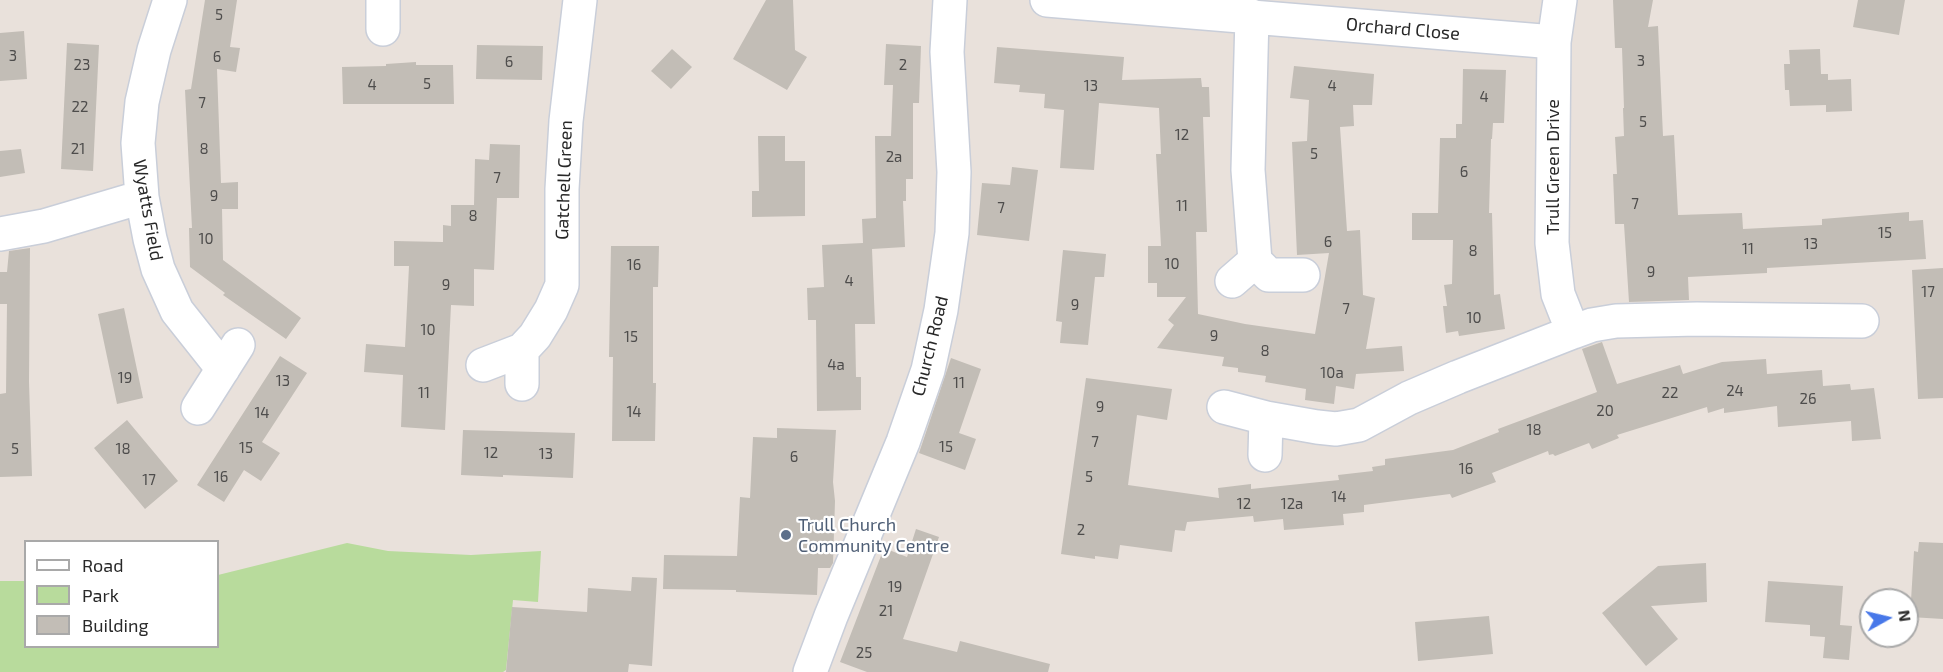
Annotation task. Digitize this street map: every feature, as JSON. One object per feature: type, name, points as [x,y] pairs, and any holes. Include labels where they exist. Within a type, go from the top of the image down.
[{"type":"street","name":"Wyatts Field","points":[[170,0],[154,50],[142,102],[138,143],[142,197],[158,269],[177,312],[231,357],[198,408]]},
{"type":"street","name":"Gatchell Green","points":[[522,350],[535,336],[551,310],[562,285],[562,189],[565,132],[580,0]]},
{"type":"street","name":"Church Road","points":[[810,672],[903,442],[928,369],[941,310],[952,233],[954,172],[947,52],[950,0]]},
{"type":"street","name":"Orchard Close","points":[[1047,0],[1554,42]]},
{"type":"street","name":"Trull Green Drive","points":[[1560,0],[1554,42],[1552,243],[1558,294],[1573,332]]},
{"type":"street","points":[[1252,16],[1243,271],[1269,275],[1303,275]]},
{"type":"street","points":[[0,234],[53,223],[142,197]]},
{"type":"street","points":[[1224,407],[1266,418],[1326,428],[1359,425],[1409,398],[1448,381],[1592,325],[1616,321],[1697,319],[1844,330]]},
{"type":"street","points":[[483,364],[522,350],[522,384]]},
{"type":"street","points":[[1265,455],[1266,418]]},
{"type":"green space","points":[[347,543],[388,551],[471,555],[541,551],[538,602],[513,600],[506,670],[503,672],[0,672],[0,581],[24,581],[24,648],[219,648],[219,575]]},
{"type":"building","points":[[205,0],[237,0],[230,47],[240,48],[236,72],[217,69],[221,183],[238,182],[238,209],[222,209],[223,260],[301,318],[286,339],[223,295],[225,293],[190,267],[189,228],[192,228],[185,90],[191,89]]},
{"type":"building","points":[[766,0],[793,0],[795,50],[807,57],[787,90],[733,59]]},
{"type":"building","points":[[1613,0],[1653,0],[1648,27],[1658,26],[1663,136],[1674,135],[1678,215],[1742,213],[1743,229],[1822,225],[1822,219],[1909,212],[1909,221],[1923,220],[1926,259],[1767,268],[1767,273],[1688,277],[1689,300],[1629,302],[1624,224],[1615,224],[1613,174],[1617,174],[1615,137],[1624,136],[1624,108],[1622,48],[1615,48]]},
{"type":"building","points":[[1858,0],[1905,0],[1899,35],[1853,27]]},
{"type":"building","points":[[24,31],[27,79],[0,81],[0,33]]},
{"type":"building","points":[[67,43],[99,45],[93,171],[61,169]]},
{"type":"building","points":[[886,44],[921,46],[919,103],[913,103],[913,179],[906,179],[906,201],[903,201],[905,247],[872,249],[875,324],[855,324],[856,377],[861,377],[861,410],[817,411],[816,320],[808,320],[807,288],[824,287],[822,245],[863,243],[862,219],[876,218],[875,136],[891,136],[893,85],[884,85]]},
{"type":"building","points":[[477,45],[543,46],[542,80],[476,79]]},
{"type":"building","points":[[997,47],[1124,57],[1122,80],[1201,78],[1202,87],[1209,87],[1210,117],[1203,117],[1207,232],[1196,232],[1198,314],[1245,324],[1315,334],[1329,253],[1297,255],[1292,142],[1307,141],[1309,100],[1290,98],[1294,66],[1374,74],[1372,105],[1353,105],[1354,126],[1340,127],[1347,231],[1360,230],[1363,295],[1375,298],[1366,349],[1402,346],[1404,371],[1356,374],[1354,389],[1336,386],[1334,404],[1305,400],[1306,389],[1265,382],[1266,376],[1238,372],[1238,368],[1222,366],[1224,357],[1157,348],[1174,325],[1168,320],[1186,297],[1157,297],[1157,283],[1148,283],[1148,246],[1161,246],[1156,154],[1161,154],[1159,108],[1099,103],[1094,170],[1060,168],[1064,110],[1044,108],[1045,94],[1019,92],[1020,85],[994,83]]},
{"type":"building","points":[[672,49],[692,67],[671,89],[651,71]]},
{"type":"building","points":[[1820,49],[1821,74],[1828,74],[1828,80],[1851,79],[1852,111],[1826,112],[1826,105],[1790,106],[1789,90],[1785,90],[1784,64],[1790,64],[1789,50]]},
{"type":"building","points":[[416,62],[416,65],[453,65],[454,104],[343,104],[342,67],[386,66],[386,64]]},
{"type":"building","points":[[1463,69],[1506,70],[1504,123],[1493,123],[1491,139],[1489,213],[1492,213],[1494,295],[1500,294],[1505,329],[1459,336],[1458,331],[1446,333],[1443,306],[1447,306],[1444,285],[1452,284],[1453,240],[1412,240],[1412,213],[1438,213],[1440,138],[1456,138],[1456,124],[1462,124]]},
{"type":"building","points":[[758,136],[785,136],[785,161],[805,161],[805,216],[752,217],[752,191],[759,191]]},
{"type":"building","points":[[490,144],[520,145],[519,198],[497,198],[494,270],[474,269],[474,306],[451,305],[445,430],[401,427],[403,375],[364,372],[366,344],[405,347],[409,266],[394,266],[394,241],[443,242],[443,225],[451,226],[451,205],[474,205],[475,159],[489,160]]},
{"type":"building","points":[[21,149],[25,173],[0,177],[0,151]]},
{"type":"building","points":[[1012,167],[1038,170],[1029,241],[977,235],[982,183],[1010,185]]},
{"type":"building","points":[[611,246],[659,246],[658,287],[653,287],[655,441],[612,441],[613,357],[609,357]]},
{"type":"building","points":[[30,248],[29,382],[32,476],[0,477],[0,394],[6,393],[7,304],[0,304],[0,272],[7,272],[9,251]]},
{"type":"building","points":[[1063,250],[1106,254],[1104,277],[1095,277],[1088,345],[1060,343],[1062,322],[1056,321]]},
{"type":"building","points":[[1943,268],[1943,398],[1918,399],[1912,270]]},
{"type":"building","points":[[124,308],[143,398],[117,404],[98,314]]},
{"type":"building","points":[[1602,342],[1617,384],[1680,365],[1683,374],[1722,362],[1766,359],[1767,374],[1822,370],[1823,386],[1850,384],[1851,390],[1874,388],[1881,439],[1852,441],[1851,421],[1778,427],[1777,406],[1724,413],[1724,408],[1708,413],[1707,407],[1617,435],[1619,438],[1592,449],[1589,443],[1555,456],[1549,455],[1548,451],[1492,473],[1496,482],[1452,498],[1450,494],[1364,505],[1364,512],[1343,514],[1344,525],[1284,530],[1283,519],[1254,522],[1253,516],[1187,522],[1185,531],[1175,530],[1172,552],[1120,545],[1118,559],[1095,556],[1095,559],[1061,554],[1086,378],[1172,389],[1167,420],[1137,415],[1128,485],[1219,498],[1218,488],[1251,484],[1251,489],[1339,480],[1338,475],[1373,471],[1372,467],[1385,465],[1385,459],[1453,450],[1499,432],[1498,429],[1597,392],[1582,349]]},
{"type":"building","points":[[280,356],[307,373],[262,442],[280,453],[261,481],[244,470],[224,502],[197,485]]},
{"type":"building","points":[[951,358],[981,369],[959,433],[976,439],[965,470],[919,453]]},
{"type":"building","points":[[127,420],[178,481],[145,509],[94,448]]},
{"type":"building","points":[[777,428],[836,430],[833,482],[835,501],[833,563],[830,568],[818,568],[817,595],[736,592],[736,590],[663,589],[664,555],[737,556],[740,497],[750,498],[753,437],[777,438]]},
{"type":"building","points":[[463,430],[575,433],[573,478],[461,475]]},
{"type":"building","points":[[916,529],[939,537],[903,639],[957,652],[960,641],[1050,664],[1048,672],[867,672],[840,662],[884,548],[907,557]]},
{"type":"building","points":[[1919,542],[1943,543],[1943,619],[1919,618],[1919,588],[1912,588],[1914,551],[1918,552]]},
{"type":"building","points":[[1706,563],[1707,602],[1651,606],[1678,639],[1646,666],[1602,613],[1658,566]]},
{"type":"building","points":[[632,577],[657,578],[652,666],[629,664],[628,672],[506,672],[512,607],[587,612],[588,588],[631,591]]},
{"type":"building","points":[[1768,581],[1843,586],[1840,625],[1852,626],[1849,660],[1823,658],[1825,637],[1810,636],[1810,625],[1765,622]]},
{"type":"building","points":[[1489,616],[1493,654],[1418,661],[1415,622]]},
{"type":"place","name":"Trull Church Community Centre","points":[[786,535]]}]
